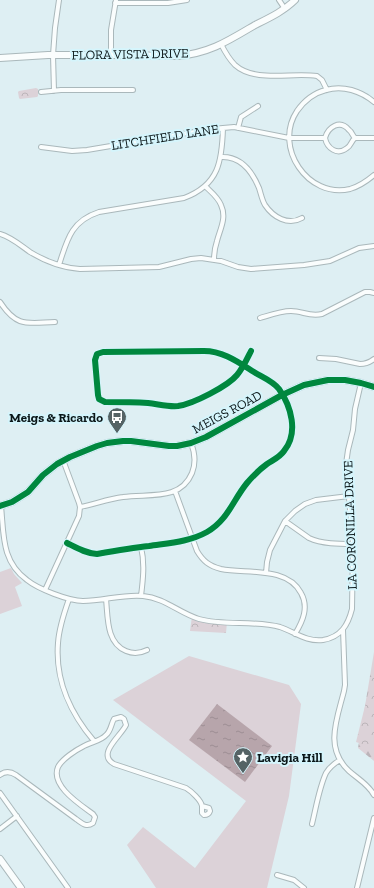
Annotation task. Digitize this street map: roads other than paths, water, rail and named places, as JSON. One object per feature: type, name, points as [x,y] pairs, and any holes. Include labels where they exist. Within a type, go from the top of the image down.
[{"type":"main road","name":"FLORA VISTA DRIVE","points":[[0,58],[112,54],[178,56],[199,53],[222,44],[285,9],[295,0]]},
{"type":"main road","name":"MEIGS ROAD","points":[[0,506],[12,502],[28,492],[51,468],[63,460],[97,446],[115,441],[131,441],[169,446],[191,443],[206,437],[282,395],[304,385],[321,381],[346,380],[374,387]]},
{"type":"main road","points":[[0,859],[20,887]]},
{"type":"street","points":[[54,0],[59,0],[53,55],[54,91]]},
{"type":"street","points":[[112,54],[111,30],[116,2],[168,3],[187,0]]},
{"type":"street","points":[[279,0],[285,9]]},
{"type":"street","points":[[222,44],[226,54],[235,64],[248,73],[259,76],[317,76],[321,78],[327,90]]},
{"type":"street","points":[[374,102],[364,95],[351,90],[338,88],[314,95],[300,107],[292,121],[289,138],[292,156],[299,168],[309,178],[322,186],[338,190],[350,189],[361,185],[374,175]]},
{"type":"street","points":[[41,92],[133,90]]},
{"type":"street","points":[[238,128],[241,117],[258,106]]},
{"type":"street","points":[[335,125],[344,125],[349,129],[355,138],[347,149],[334,151],[329,148],[325,138],[330,128],[335,125]]},
{"type":"street","name":"LITCHFIELD LANE","points":[[41,147],[72,151],[87,150],[230,127],[289,138],[325,138]]},
{"type":"street","points":[[59,265],[69,236],[76,225],[86,218],[99,212],[184,198],[205,186],[215,173],[221,157],[222,128]]},
{"type":"street","points":[[355,138],[374,138]]},
{"type":"street","points":[[221,157],[237,160],[245,166],[255,180],[265,205],[275,216],[285,221],[292,222],[302,218]]},
{"type":"street","points":[[205,186],[219,200],[224,215],[214,260]]},
{"type":"street","points":[[0,234],[11,239],[38,257],[67,268],[80,269],[152,267],[197,258],[214,260],[238,267],[252,269],[304,265],[330,261],[359,248],[374,246]]},
{"type":"street","points":[[260,318],[285,311],[309,315],[322,314],[366,292],[374,293]]},
{"type":"street","points":[[0,302],[9,314],[20,322],[55,322]]},
{"type":"street","points":[[67,543],[81,551],[97,554],[182,542],[206,532],[218,524],[227,514],[240,492],[254,476],[267,464],[277,458],[288,446],[292,436],[289,409],[278,388],[269,381],[243,366],[222,354],[210,351],[99,353],[95,358],[99,399],[105,402],[139,402],[171,406],[191,403],[227,384],[238,374],[243,366],[251,351]]},
{"type":"street","points":[[319,358],[336,359],[360,364],[374,359]]},
{"type":"street","name":"LA CORONILLA DRIVE","points":[[361,383],[354,414],[353,430],[346,457],[353,544],[352,609],[348,623],[343,630],[345,685],[334,738],[335,747],[340,760],[349,771],[370,789],[374,795]]},
{"type":"street","points":[[80,507],[112,498],[133,495],[159,495],[175,491],[182,487],[187,482],[193,471],[194,456],[191,443]]},
{"type":"street","points":[[46,590],[79,516],[80,507],[63,460]]},
{"type":"street","points":[[175,491],[197,551],[202,559],[215,568],[224,570],[266,573],[282,576],[291,580],[299,588],[305,603],[305,612],[295,634]]},
{"type":"street","points":[[266,573],[268,555],[285,521],[291,515],[300,507],[316,500],[349,496]]},
{"type":"street","points":[[0,506],[5,549],[17,571],[26,580],[34,585],[69,599],[82,601],[141,596],[163,601],[184,613],[199,619],[270,625],[285,629],[312,640],[322,640],[334,636],[343,630]]},
{"type":"street","points":[[285,521],[314,540],[320,542],[353,544]]},
{"type":"street","points":[[141,547],[143,570],[141,596]]},
{"type":"street","points":[[69,599],[60,629],[58,642],[59,670],[70,705],[78,721],[94,741]]},
{"type":"street","points":[[106,599],[110,631],[114,642],[127,652],[137,653],[147,650]]},
{"type":"street","points":[[0,775],[5,772],[12,773],[81,823],[88,826],[94,821],[95,817],[65,792],[58,780],[57,769],[61,763],[83,747],[106,736],[114,719],[118,717],[123,718],[126,721],[126,725],[108,750],[107,756],[110,762],[186,788],[192,792],[202,806]]},
{"type":"street","points":[[312,824],[322,785],[327,773],[330,768],[340,760]]},
{"type":"street","points":[[0,793],[68,888]]},
{"type":"street","points":[[0,828],[17,816]]},
{"type":"street","points":[[357,888],[374,818]]},
{"type":"street","points":[[277,875],[294,880],[304,888]]},
{"type":"water","points":[[217,704],[272,746],[245,782],[189,740]]},
{"type":"place","name":"Meigs & Ricardo","points":[[117,434]]},
{"type":"place","name":"Lavigia Hill","points":[[243,774]]}]
